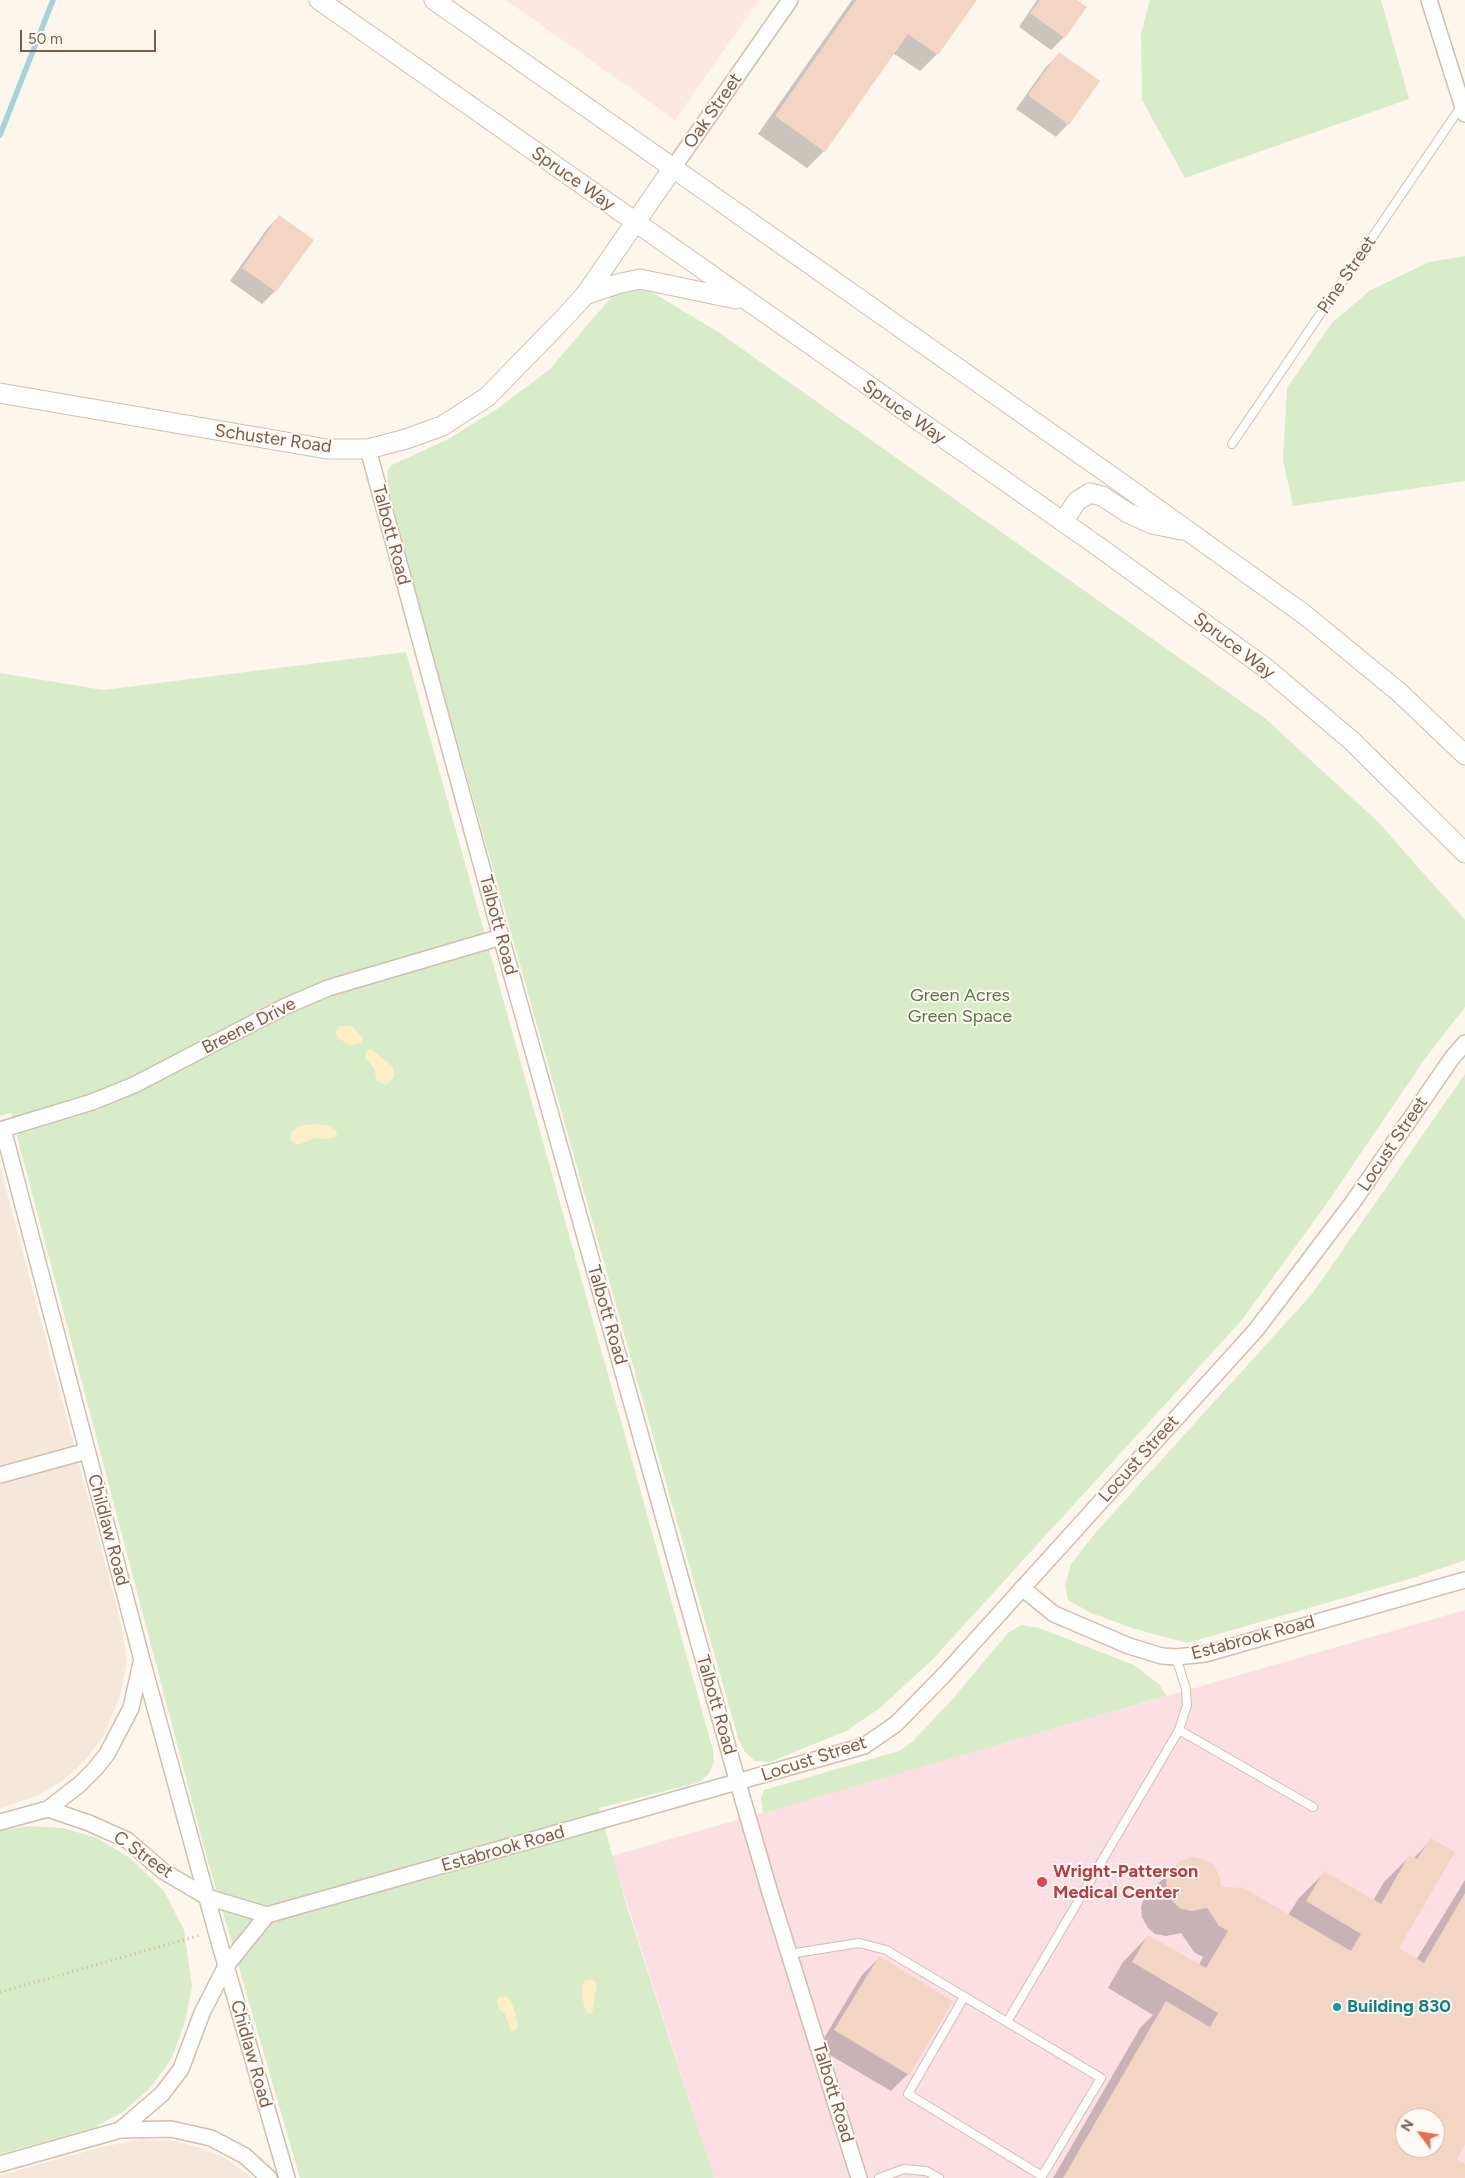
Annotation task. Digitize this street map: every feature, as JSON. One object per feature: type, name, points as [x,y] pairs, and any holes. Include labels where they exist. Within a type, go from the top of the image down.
[{"type":"street","name":"Spruce Way","points":[[319,0],[1063,522],[1267,669],[1352,741],[1465,853]]},
{"type":"street","points":[[434,0],[1189,532],[1346,648],[1406,698],[1465,755]]},
{"type":"street","name":"Oak Street","points":[[635,223],[790,0]]},
{"type":"street","points":[[1429,0],[1464,110]]},
{"type":"street","name":"Schuster Road","points":[[0,393],[301,446],[327,449],[368,449],[406,440],[442,426],[487,397],[585,295],[635,223]]},
{"type":"street","points":[[585,295],[640,279],[746,301]]},
{"type":"street","name":"Talbott Road","points":[[368,449],[501,937],[738,1783],[859,2178]]},
{"type":"street","points":[[1063,522],[1077,501],[1090,493],[1102,496],[1128,513],[1152,524],[1189,532]]},
{"type":"street","name":"Breene Drive","points":[[1,1129],[92,1102],[134,1085],[284,1007],[328,988],[501,937]]},
{"type":"street","name":"Locust Street","points":[[738,1783],[864,1746],[896,1724],[1256,1330],[1353,1202],[1452,1058],[1465,1043]]},
{"type":"street","name":"Childlaw Road","points":[[1,1129],[216,1931]]},
{"type":"street","points":[[0,1475],[87,1451]]},
{"type":"street","name":"Estabrook Road","points":[[1022,1588],[1054,1614],[1129,1646],[1162,1656],[1176,1657],[1205,1654],[1465,1580]]},
{"type":"street","points":[[0,1822],[48,1809],[80,1784],[107,1754],[131,1708],[142,1660]]},
{"type":"street","name":"Estabrook Road","points":[[267,1915],[738,1783]]},
{"type":"street","name":"C Street","points":[[48,1809],[89,1823],[127,1840],[163,1871],[207,1898]]},
{"type":"street","points":[[120,2130],[162,2094],[181,2068],[202,2013],[226,1966],[267,1915],[207,1898]]},
{"type":"street","name":"Chidlaw Road","points":[[216,1931],[287,2178]]},
{"type":"street","points":[[0,2164],[120,2130],[171,2129],[211,2138],[245,2156],[269,2178]]},
{"type":"lane","name":"Pine Street","points":[[1232,444],[1464,110]]},
{"type":"lane","points":[[1007,2022],[1179,1730],[1187,1705],[1186,1689],[1176,1657]]},
{"type":"lane","points":[[1179,1730],[1313,1807]]},
{"type":"lane","points":[[789,1954],[830,1946],[859,1943],[886,1950],[1101,2078],[1042,2176],[908,2094],[964,1997]]},
{"type":"lane","points":[[879,2178],[904,2169],[926,2171],[938,2178]]},
{"type":"path","points":[[0,1992],[216,1931]]},
{"type":"shaded area","points":[[506,0],[759,0],[675,120]]},
{"type":"shaded area","points":[[0,1166],[109,1577],[123,1632],[127,1663],[120,1696],[103,1737],[84,1762],[61,1782],[39,1795],[0,1808]]},
{"type":"shaded area","name":"Wright-Patterson Medical Center","points":[[1465,1610],[1465,2178],[714,2178],[612,1856]]},
{"type":"shaded area","points":[[142,2139],[170,2140],[195,2146],[224,2157],[252,2178],[0,2178],[0,2175],[102,2147]]},
{"type":"green space","points":[[1150,0],[1381,0],[1409,99],[1185,178],[1142,100],[1141,34]]},
{"type":"green space","points":[[1465,256],[1465,481],[1293,506],[1283,460],[1287,388],[1331,324],[1369,291],[1429,262]]},
{"type":"green space","name":"Green Acres Green Space","points":[[631,289],[650,291],[718,332],[1266,719],[1378,822],[1465,920],[1465,1007],[1424,1060],[1325,1206],[1241,1321],[933,1659],[880,1708],[846,1731],[770,1762],[755,1761],[745,1752],[738,1738],[413,585],[389,490],[387,472],[390,466],[450,438],[497,409],[549,370],[613,295]]},
{"type":"green space","points":[[406,652],[713,1750],[714,1762],[710,1772],[700,1782],[599,1808],[627,1907],[714,2178],[300,2178],[207,1858],[11,1113],[0,1116],[0,673],[103,690]]},
{"type":"green space","points":[[1465,1074],[1465,1560],[1413,1578],[1187,1643],[1132,1628],[1091,1613],[1068,1600],[1065,1585],[1071,1564],[1096,1532],[1312,1294]]},
{"type":"green space","points":[[1021,1625],[1039,1628],[1134,1665],[1160,1685],[1166,1696],[763,1813],[761,1799],[764,1790],[899,1751],[912,1742],[949,1703],[1008,1633]]},
{"type":"green space","points":[[29,1826],[63,1828],[97,1838],[130,1858],[164,1891],[184,1930],[192,1987],[185,2021],[172,2058],[151,2087],[123,2112],[93,2128],[0,2154],[0,1831]]},
{"type":"sand","points":[[340,1025],[353,1027],[363,1038],[362,1043],[350,1045],[338,1038],[336,1032]]},
{"type":"sand","points":[[371,1049],[393,1067],[394,1077],[386,1085],[377,1081],[374,1068],[365,1058],[366,1051]]},
{"type":"sand","points":[[326,1125],[336,1130],[337,1136],[329,1139],[315,1138],[300,1144],[295,1144],[290,1139],[292,1131],[299,1126]]},
{"type":"sand","points":[[586,1980],[593,1980],[597,1984],[592,2014],[586,2012],[582,1997],[582,1985]]},
{"type":"sand","points":[[506,1996],[511,2001],[515,2012],[518,2025],[515,2031],[511,2031],[505,2014],[499,2009],[497,2000],[500,1997]]},
{"type":"building","points":[[856,0],[977,0],[938,55],[908,34],[825,152],[775,116]]},
{"type":"building","points":[[1040,0],[1077,0],[1087,7],[1065,38],[1030,13]]},
{"type":"building","points":[[1059,52],[1100,81],[1069,125],[1028,95]]},
{"type":"building","points":[[279,215],[314,240],[276,292],[242,268]]},
{"type":"building","name":"Building 830","points":[[1431,1838],[1455,1852],[1399,1948],[1424,1963],[1465,1893],[1465,2144],[1457,2159],[1465,2164],[1465,2178],[1063,2178],[1166,2001],[1210,2027],[1218,2013],[1132,1962],[1148,1935],[1206,1968],[1228,1931],[1219,1926],[1207,1908],[1192,1911],[1181,1909],[1173,1902],[1167,1892],[1166,1881],[1170,1871],[1180,1861],[1192,1857],[1203,1859],[1214,1865],[1220,1877],[1221,1887],[1244,1888],[1351,1951],[1361,1934],[1306,1901],[1324,1871],[1381,1904],[1409,1855],[1417,1859]]},
{"type":"building","points":[[879,1956],[953,2001],[909,2075],[834,2030]]},
{"type":"waterway","points":[[0,135],[53,0]]},
{"type":"place","name":"Wright-Patterson Medical Center","points":[[1042,1882]]},
{"type":"place","name":"Building 830","points":[[1337,2007]]}]
